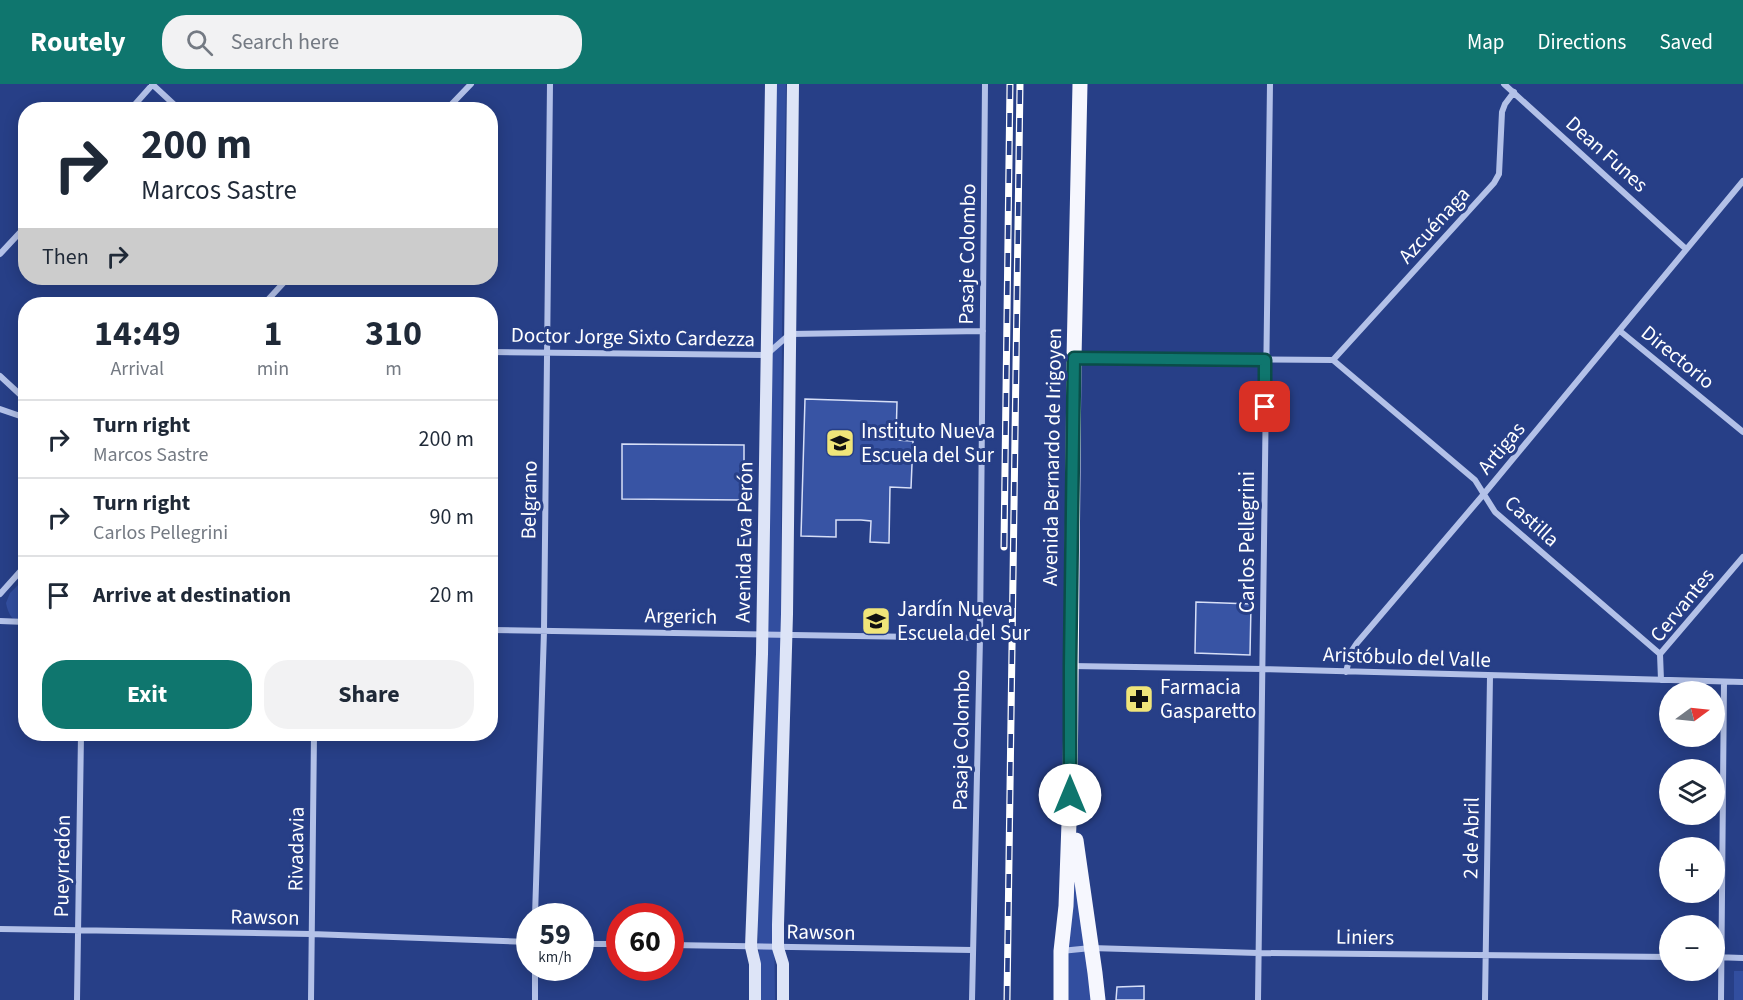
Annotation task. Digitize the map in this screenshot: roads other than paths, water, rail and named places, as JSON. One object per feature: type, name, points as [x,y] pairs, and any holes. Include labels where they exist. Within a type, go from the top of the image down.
[{"type":"main road","name":"Avenida Bernardo de Irigoyen","points":[[1070,795],[1074,358],[1080,84]]},
{"type":"main road","points":[[1070,795],[1098,1000]]},
{"type":"main road","points":[[1061,1000],[1061,951],[1066,906],[1070,795]]},
{"type":"street","points":[[137,102],[153,84],[172,102]]},
{"type":"street","points":[[454,102],[471,84]]},
{"type":"street","name":"Belgrano","points":[[535,903],[544,631],[550,84]]},
{"type":"street","name":"Avenida Eva Perón","points":[[755,1000],[755,964],[751,947],[762,634],[771,84]]},
{"type":"street","name":"Avenida Eva Perón","points":[[783,1000],[783,964],[778,948],[786,635],[793,84]]},
{"type":"street","name":"Pasaje Colombo","points":[[972,1000],[980,638],[985,84]]},
{"type":"street","name":"Carlos Pellegrini","points":[[1258,1000],[1270,84]]},
{"type":"street","name":"Dean Funes","points":[[1504,84],[1686,249]]},
{"type":"street","name":"Azcuénaga","points":[[1333,360],[1494,183],[1499,174],[1502,112],[1504,104],[1514,92]]},
{"type":"street","name":"Artigas","points":[[1346,672],[1351,652],[1357,642],[1483,495],[1743,181]]},
{"type":"street","points":[[0,254],[18,235]]},
{"type":"street","points":[[270,297],[282,285]]},
{"type":"street","points":[[790,334],[982,331]]},
{"type":"street","name":"Directorio","points":[[1620,331],[1743,432]]},
{"type":"street","name":"Doctor Jorge Sixto Cardezza","points":[[498,352],[766,355],[790,334]]},
{"type":"street","points":[[1074,358],[1333,360]]},
{"type":"street","name":"Castilla","points":[[1333,360],[1474,480],[1495,512],[1660,654]]},
{"type":"street","points":[[0,376],[18,393]]},
{"type":"street","points":[[0,409],[18,415]]},
{"type":"street","name":"Cervantes","points":[[1661,680],[1660,654],[1743,557]]},
{"type":"street","points":[[0,594],[18,574]]},
{"type":"street","points":[[0,621],[18,622]]},
{"type":"street","name":"Argerich","points":[[498,630],[980,638]]},
{"type":"street","name":"Aristóbulo del Valle","points":[[1070,666],[1692,681]]},
{"type":"street","name":"2 de Abril","points":[[1485,1000],[1490,676]]},
{"type":"street","name":"Aristóbulo del Valle","points":[[1725,682],[1743,682]]},
{"type":"street","name":"Pueyrredón","points":[[77,1000],[81,741]]},
{"type":"street","name":"Rivadavia","points":[[310,1000],[314,741]]},
{"type":"street","points":[[1719,915],[1723,747]]},
{"type":"street","name":"Rawson","points":[[0,929],[311,934],[516,941]]},
{"type":"street","name":"Rawson","points":[[684,945],[972,950]]},
{"type":"street","name":"Liniers","points":[[1061,951],[1091,948],[1258,953],[1659,957]]},
{"type":"street","points":[[1725,957],[1743,958]]},
{"type":"street","points":[[535,981],[535,1000]]},
{"type":"street","points":[[1720,981],[1721,1000]]},
{"type":"railway","points":[[1004,547],[1010,84]]},
{"type":"railway","points":[[1007,1000],[1020,84]]},
{"type":"place","name":"Instituto Nueva Escuela del Sur","points":[[840,443]]},
{"type":"place","name":"Jardín Nueva Escuela del Sur","points":[[876,621]]},
{"type":"place","name":"Farmacia Gasparetto","points":[[1139,699]]}]
